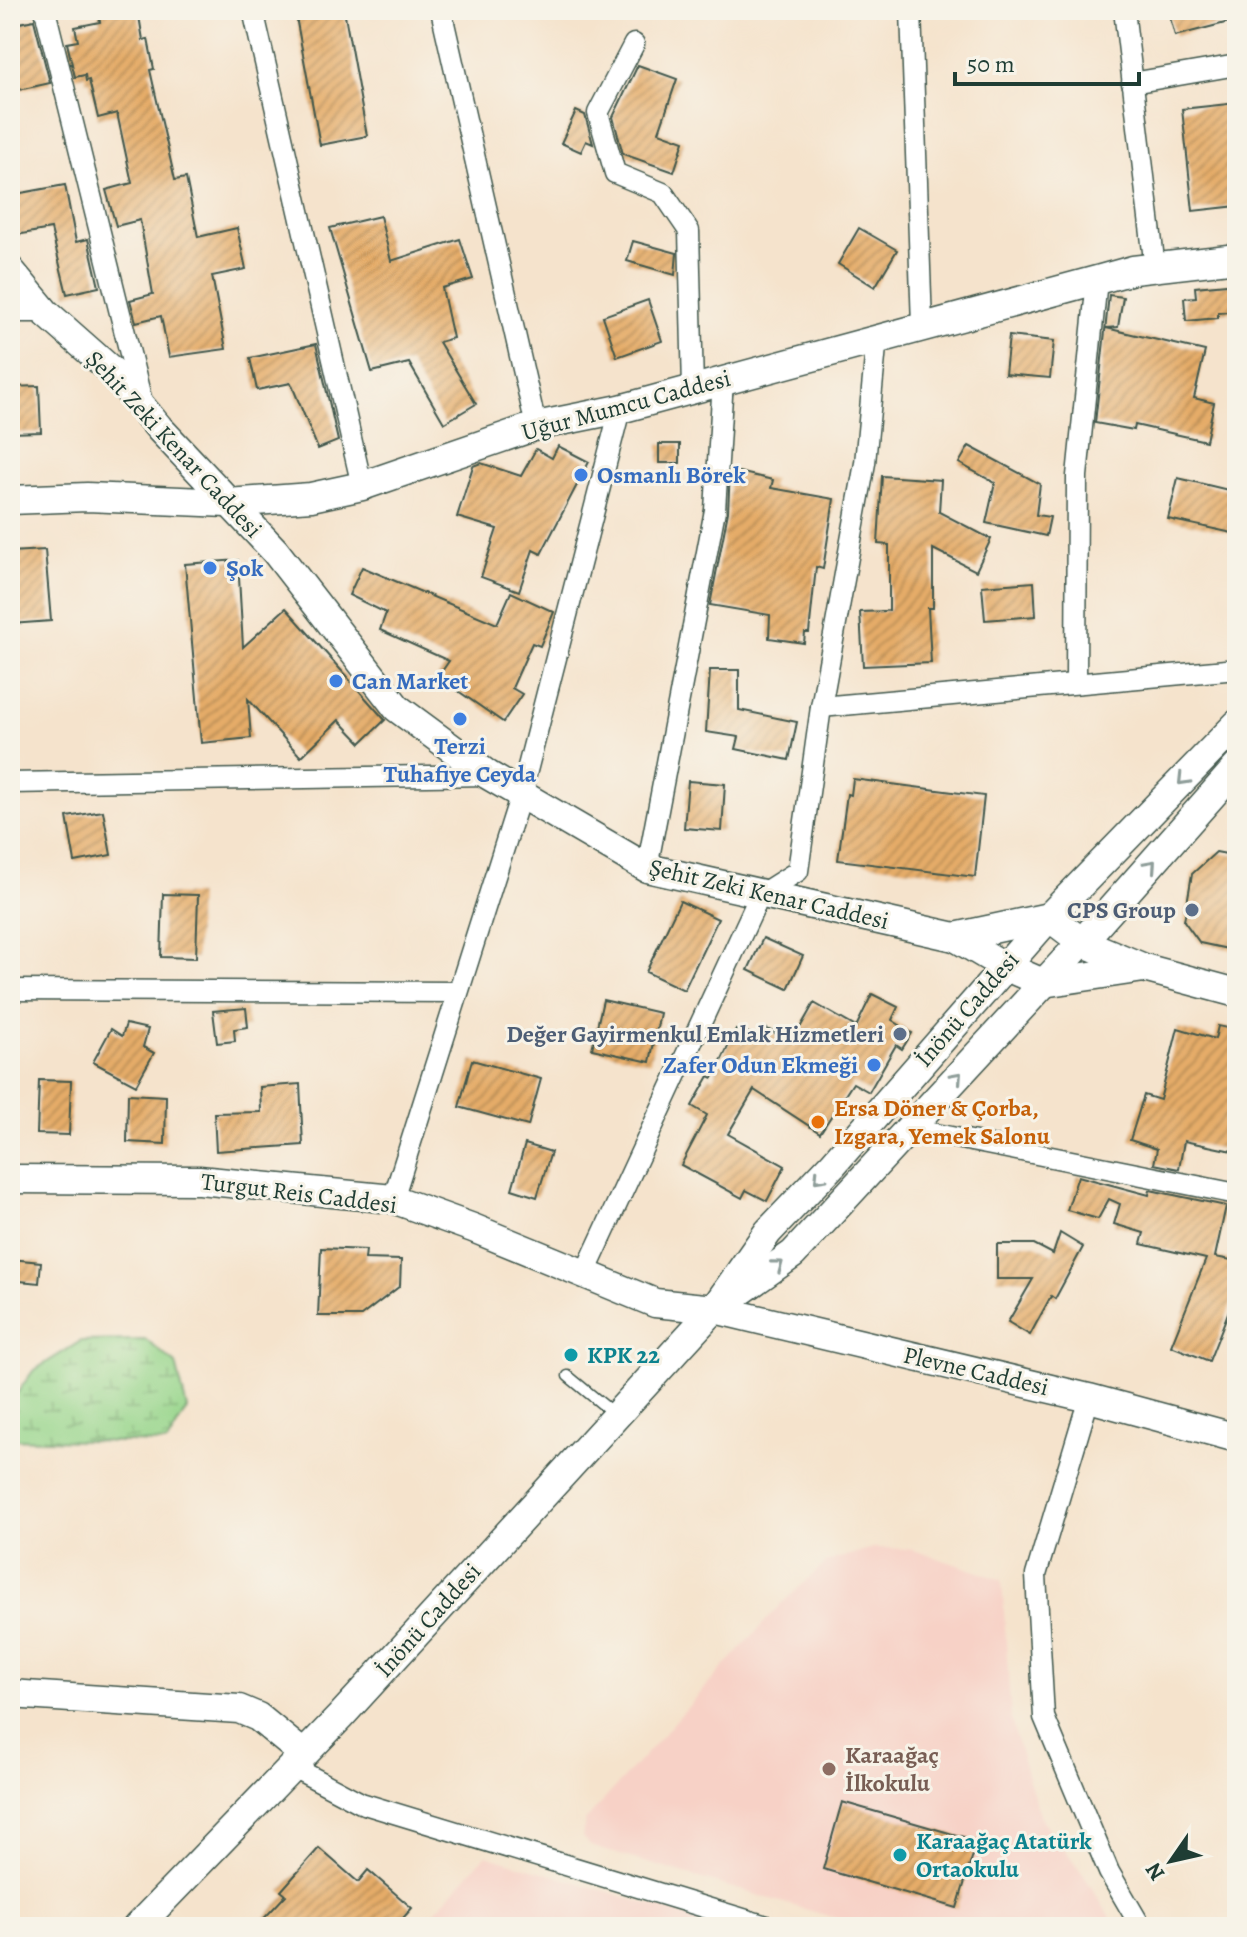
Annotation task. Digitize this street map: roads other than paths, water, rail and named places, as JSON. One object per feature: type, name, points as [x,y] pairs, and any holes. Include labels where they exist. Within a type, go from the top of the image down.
[{"type":"street","points":[[45,10],[145,412]]},
{"type":"street","points":[[253,10],[362,486]]},
{"type":"street","points":[[441,10],[536,426]]},
{"type":"street","points":[[911,10],[922,325]]},
{"type":"street","points":[[1124,10],[1155,268]]},
{"type":"street","points":[[634,44],[598,113],[615,173],[663,193],[689,231],[693,388]]},
{"type":"street","points":[[1132,83],[1237,65]]},
{"type":"street","name":"Uğur Mumcu Caddesi","points":[[10,500],[87,497],[227,503],[311,497],[362,486],[536,426],[620,409],[877,336],[1097,280],[1155,268],[1237,258]]},
{"type":"street","name":"Şehit Zeki Kenar Caddesi","points":[[10,270],[45,312],[113,372],[227,503],[275,551],[397,708],[488,775],[647,868],[955,937]]},
{"type":"street","points":[[1076,682],[1077,476],[1097,280]]},
{"type":"street","points":[[10,312],[45,312]]},
{"type":"street","points":[[584,1275],[760,895],[798,871],[821,707],[865,463],[877,336]]},
{"type":"street","points":[[647,868],[715,510],[723,380]]},
{"type":"street","points":[[393,1199],[521,794],[620,409]]},
{"type":"street","points":[[821,707],[1237,669]]},
{"type":"street","name":"İnönü Caddesi","points":[[137,1927],[297,1760],[714,1309],[768,1232],[833,1164],[1004,966],[1237,724]]},
{"type":"street","name":"İnönü Caddesi","points":[[714,1309],[793,1254],[1082,942],[1237,767]]},
{"type":"street","points":[[10,783],[488,775]]},
{"type":"street","points":[[955,937],[1049,917],[1082,942],[1144,968],[1237,993]]},
{"type":"street","points":[[955,937],[1004,966],[1043,983],[1144,968]]},
{"type":"street","points":[[10,990],[457,992]]},
{"type":"street","points":[[911,1129],[1237,1194]]},
{"type":"street","name":"Turgut Reis Caddesi","points":[[10,1179],[199,1180],[393,1199],[473,1228],[655,1303],[714,1309]]},
{"type":"street","name":"Plevne Caddesi","points":[[714,1309],[1089,1398],[1237,1438]]},
{"type":"street","points":[[1089,1398],[1036,1575],[1044,1717],[1109,1872],[1141,1927]]},
{"type":"street","points":[[10,1694],[239,1709],[258,1717],[297,1760],[361,1803],[770,1927]]},
{"type":"lane","points":[[568,1376],[615,1414]]},
{"type":"place","name":"Osmanlı Börek","points":[[581,475]]},
{"type":"place","name":"Şok","points":[[210,568]]},
{"type":"place","name":"Can Market","points":[[336,681]]},
{"type":"place","name":"Terzi Tuhafiye Ceyda","points":[[460,719]]},
{"type":"place","name":"CPS Group","points":[[1192,910]]},
{"type":"place","name":"Değer Gayirmenkul Emlak Hizmetleri","points":[[900,1034]]},
{"type":"place","name":"Zafer Odun Ekmeği","points":[[874,1065]]},
{"type":"place","name":"Ersa Döner & Çorba, Izgara, Yemek Salonu","points":[[818,1122]]},
{"type":"place","name":"KPK 22","points":[[571,1355]]},
{"type":"place","name":"Karaağaç İlkokulu","points":[[829,1769]]},
{"type":"place","name":"Karaağaç Atatürk Ortaokulu","points":[[900,1855]]}]
